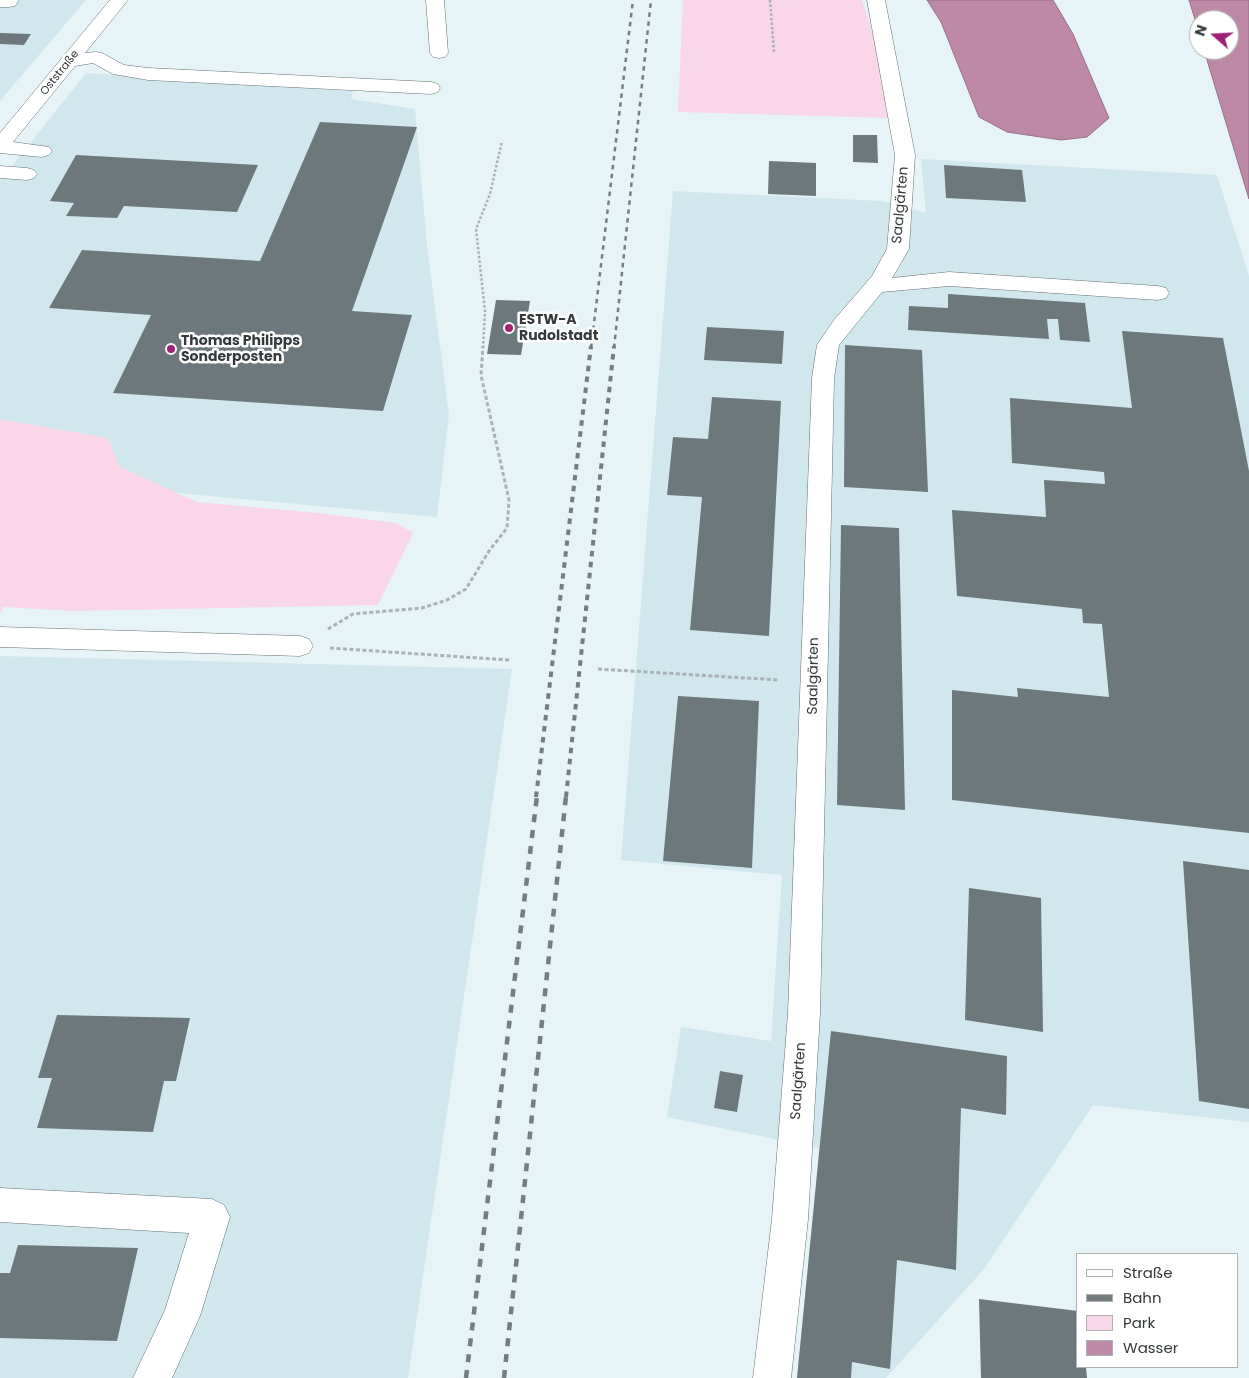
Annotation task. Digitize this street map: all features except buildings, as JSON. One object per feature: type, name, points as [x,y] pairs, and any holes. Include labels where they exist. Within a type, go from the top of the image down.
[{"type":"street","points":[[0,2],[8,2],[10,0]]},
{"type":"street","name":"Oststraße","points":[[0,146],[119,0]]},
{"type":"street","points":[[435,0],[439,53]]},
{"type":"street","name":"Saalgärten","points":[[772,1378],[790,1218],[804,1012],[823,378],[828,345],[842,325],[881,279],[898,249],[905,155],[876,0]]},
{"type":"street","points":[[70,61],[96,57],[119,70],[148,74],[431,88]]},
{"type":"street","points":[[0,146],[42,151]]},
{"type":"street","points":[[0,172],[26,174]]},
{"type":"street","points":[[875,286],[949,279],[1158,293]]},
{"type":"street","points":[[0,637],[300,646]]},
{"type":"street","points":[[0,1205],[212,1217],[182,1316],[152,1378]]},
{"type":"path","points":[[770,0],[774,52]]},
{"type":"path","points":[[300,646],[353,614],[422,608],[454,596],[466,589],[506,528],[509,500],[481,375],[485,311],[476,229],[490,194],[502,142]]},
{"type":"path","points":[[300,646],[509,660]]},
{"type":"path","points":[[598,669],[814,681]]},
{"type":"shaded area","points":[[0,0],[86,0],[0,101]]},
{"type":"shaded area","points":[[86,73],[353,91],[351,99],[415,109],[427,246],[449,415],[437,517],[123,488],[0,439],[0,181]]},
{"type":"shaded area","points":[[921,159],[1217,175],[1249,276],[1249,1122],[1093,1105],[984,1269],[886,1378],[797,1378],[819,1148],[667,1117],[681,1027],[771,1041],[782,875],[621,860],[673,191],[883,201],[926,213]]},
{"type":"shaded area","points":[[0,656],[512,669],[408,1378],[0,1378]]},
{"type":"green space","points":[[683,0],[862,0],[875,41],[889,118],[678,112]]},
{"type":"green space","points":[[0,419],[108,438],[120,467],[197,502],[319,513],[397,523],[413,533],[378,605],[73,611],[3,607],[0,614]]},
{"type":"water","points":[[927,0],[1053,0],[1073,34],[1109,118],[1087,137],[1061,140],[1007,132],[979,117],[941,22]]},
{"type":"water","points":[[1189,0],[1249,0],[1249,199],[1207,60],[1239,60],[1239,10],[1192,10]]},
{"type":"railway","points":[[591,348],[633,0]]},
{"type":"railway","points":[[614,348],[651,0]]},
{"type":"railway","points":[[536,797],[591,346]]},
{"type":"railway","points":[[566,797],[614,346]]},
{"type":"railway","points":[[466,1378],[537,796]]},
{"type":"railway","points":[[504,1378],[566,796]]},
{"type":"place","name":"ESTW-A Rudolstadt","points":[[509,328]]},
{"type":"place","name":"Thomas Philipps Sonderposten","points":[[171,349]]}]
